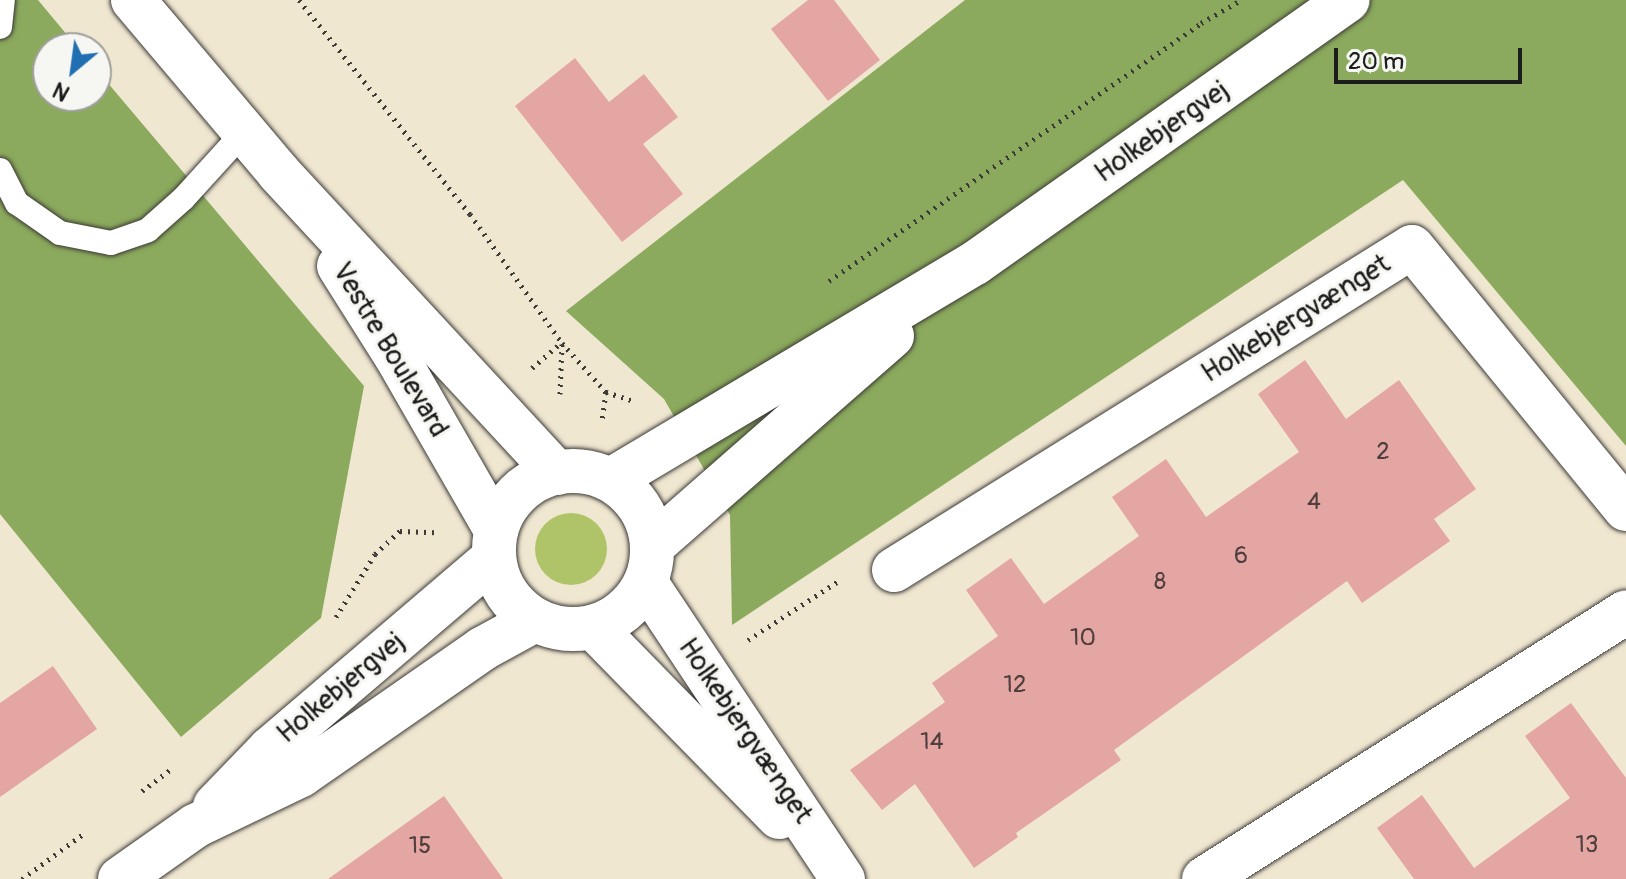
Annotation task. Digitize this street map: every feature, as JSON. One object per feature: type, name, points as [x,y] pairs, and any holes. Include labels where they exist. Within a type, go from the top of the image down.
[{"type":"street","name":"Vestre Boulevard","points":[[133,0],[279,173],[588,476]]},
{"type":"street","name":"Holkebjergvej","points":[[588,476],[975,263],[1348,0]]},
{"type":"street","name":"Vestre Boulevard","points":[[279,173],[396,356],[495,544]]},
{"type":"street","name":"Holkebjergvænget","points":[[894,570],[1412,247],[1626,509]]},
{"type":"street","name":"Holkebjergvej","points":[[649,564],[975,263]]},
{"type":"street","points":[[588,476],[633,497],[647,519],[649,564],[633,603],[615,618],[593,627],[554,627],[535,620],[515,604],[501,583],[495,544],[505,510],[518,493],[536,480],[588,476]]},
{"type":"street","name":"Holkebjergvej","points":[[195,826],[270,749],[495,544]]},
{"type":"street","name":"Holkebjergvænget","points":[[649,564],[703,668],[842,879]]},
{"type":"street","points":[[1204,879],[1626,612]]},
{"type":"street","name":"Holkebjergvej","points":[[120,879],[195,826],[301,775],[482,649],[535,620]]},
{"type":"street","name":"Holkebjergvænget","points":[[593,627],[842,879]]},
{"type":"lane","points":[[0,27],[3,0]]},
{"type":"lane","points":[[0,170],[17,203],[60,233],[111,243],[148,230],[183,199],[244,132]]},
{"type":"path","points":[[299,0],[470,214],[562,343],[606,392],[588,476]]},
{"type":"path","points":[[822,286],[1201,23],[1241,0]]},
{"type":"path","points":[[703,668],[868,562],[894,570]]},
{"type":"green space","points":[[0,0],[38,0],[65,32],[32,32],[32,112],[112,112],[112,88],[364,386],[321,618],[181,737],[0,514]]},
{"type":"green space","points":[[965,0],[1626,0],[1626,446],[1403,180],[732,625],[730,515],[664,399],[566,311]]},
{"type":"green space","points":[[571,513],[591,519],[601,529],[607,549],[601,569],[591,579],[571,585],[551,579],[541,569],[535,549],[541,529],[551,519]]},
{"type":"building","points":[[808,0],[834,0],[880,60],[828,101],[771,29]]},
{"type":"building","points":[[575,58],[609,102],[644,74],[678,117],[643,144],[683,194],[622,242],[515,106]]},
{"type":"building","points":[[1305,360],[1346,419],[1399,380],[1476,489],[1434,519],[1450,541],[1362,603],[1347,581],[1114,750],[1121,760],[1016,833],[1018,837],[974,868],[915,784],[882,810],[850,770],[945,702],[932,683],[998,636],[966,590],[1011,558],[1044,604],[1139,536],[1112,497],[1166,459],[1206,517],[1299,452],[1258,394]]},
{"type":"building","points":[[53,666],[97,729],[0,797],[0,703]]},
{"type":"building","points":[[1571,703],[1626,778],[1626,879],[1414,879],[1377,828],[1422,795],[1474,868],[1570,798],[1525,736]]},
{"type":"building","points":[[444,796],[503,879],[328,879]]}]
